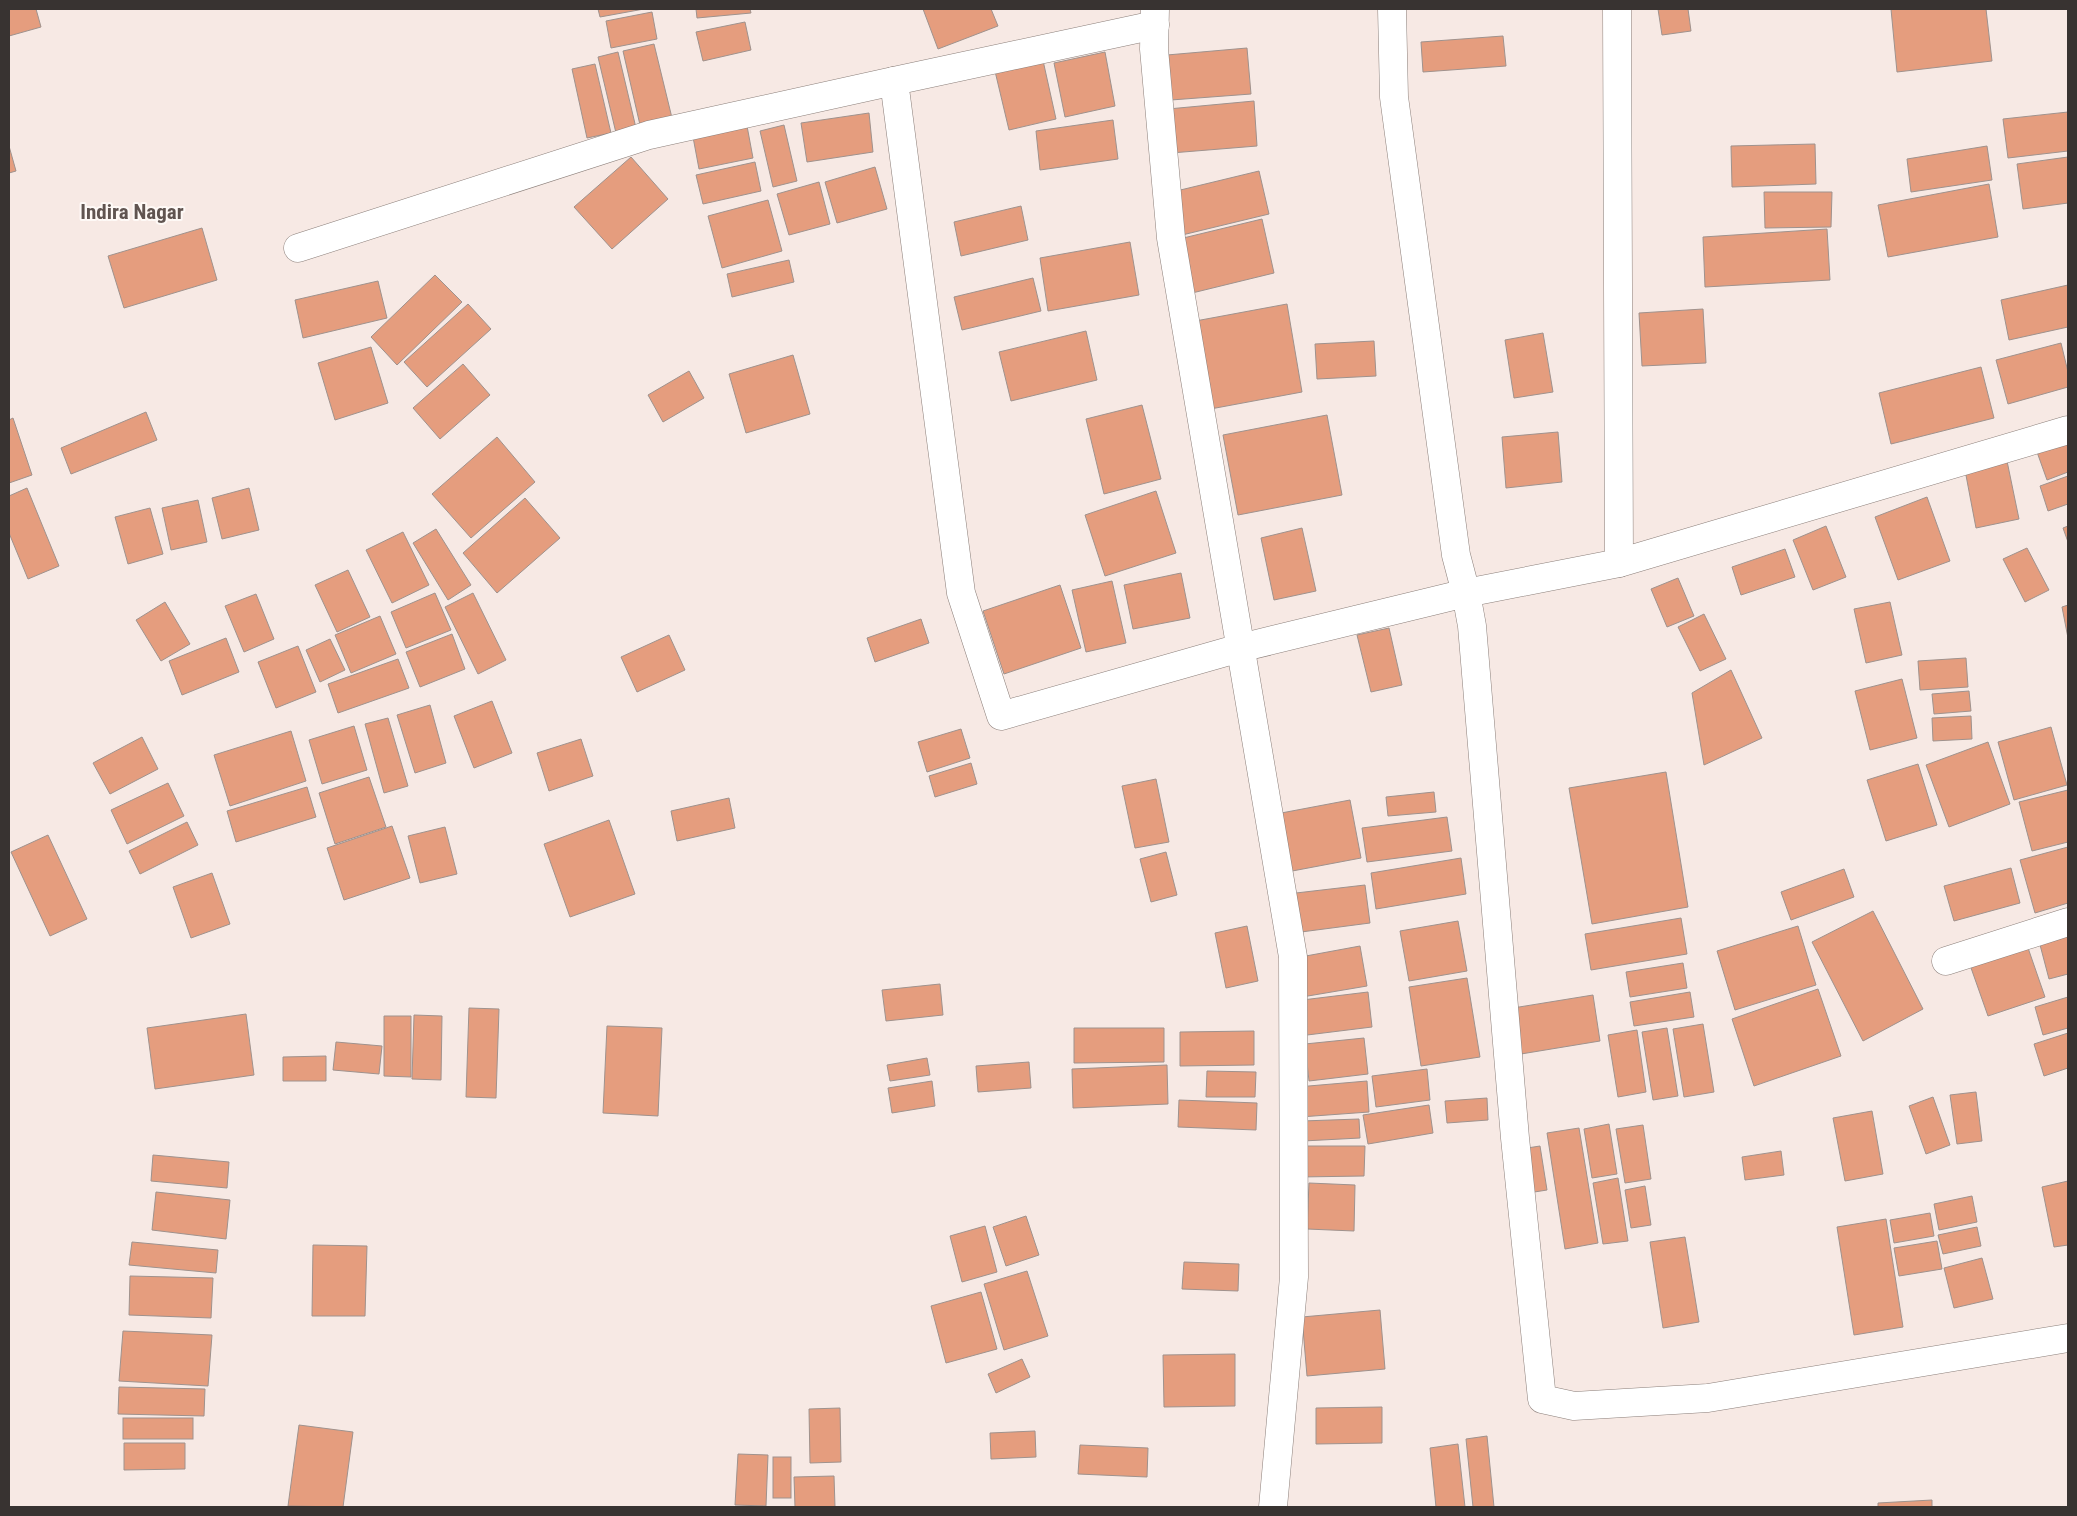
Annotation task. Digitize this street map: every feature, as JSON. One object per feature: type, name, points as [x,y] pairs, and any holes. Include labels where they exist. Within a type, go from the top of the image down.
[{"type":"street","points":[[1392,9],[1394,97],[1456,555],[1472,626],[1515,1138],[1542,1399],[1574,1406],[1708,1398],[2068,1338]]},
{"type":"street","points":[[1617,9],[1620,563]]},
{"type":"street","points":[[298,248],[650,135],[894,81],[1155,17],[1154,49],[1171,238],[1293,957],[1294,1277],[1273,1507]]},
{"type":"street","points":[[894,81],[961,593],[1002,716],[1240,648],[1466,593],[1620,563],[2068,430]]},
{"type":"street","points":[[1946,961],[2068,922]]},
{"type":"building","points":[[9,9],[36,9],[41,27],[9,36]]},
{"type":"building","points":[[598,9],[644,9],[600,17]]},
{"type":"building","points":[[696,9],[750,9],[751,13],[697,18]]},
{"type":"building","points":[[923,9],[991,9],[998,26],[938,49]]},
{"type":"building","points":[[1658,9],[1688,9],[1691,31],[1662,35]]},
{"type":"building","points":[[1891,9],[1986,9],[1992,61],[1897,72]]},
{"type":"building","points":[[652,12],[657,39],[611,48],[606,21]]},
{"type":"building","points":[[745,22],[751,50],[703,61],[696,32]]},
{"type":"building","points":[[1503,36],[1506,66],[1423,72],[1421,42]]},
{"type":"building","points":[[654,44],[672,118],[640,125],[623,51]]},
{"type":"building","points":[[1247,48],[1251,94],[1171,100],[1167,55]]},
{"type":"building","points":[[618,52],[636,128],[616,133],[598,57]]},
{"type":"building","points":[[1105,52],[1115,106],[1065,117],[1054,63]]},
{"type":"building","points":[[1042,56],[1056,119],[1009,130],[994,67]]},
{"type":"building","points":[[595,64],[611,133],[587,138],[572,69]]},
{"type":"building","points":[[1254,101],[1257,146],[1171,153],[1168,109]]},
{"type":"building","points":[[2068,112],[2068,151],[2008,158],[2003,119]]},
{"type":"building","points":[[869,113],[873,152],[807,162],[801,123]]},
{"type":"building","points":[[1113,120],[1118,159],[1040,170],[1036,131]]},
{"type":"building","points":[[784,125],[797,181],[773,187],[760,131]]},
{"type":"building","points":[[747,126],[753,158],[699,169],[693,137]]},
{"type":"building","points":[[1815,144],[1816,184],[1732,187],[1731,146]]},
{"type":"building","points":[[9,146],[16,171],[9,173]]},
{"type":"building","points":[[1987,146],[1992,180],[1911,192],[1907,159]]},
{"type":"building","points":[[631,157],[668,199],[612,249],[574,207]]},
{"type":"building","points":[[2068,157],[2068,203],[2023,209],[2017,164]]},
{"type":"building","points":[[755,162],[761,191],[703,204],[696,175]]},
{"type":"building","points":[[875,167],[887,209],[837,223],[825,182]]},
{"type":"building","points":[[1259,171],[1269,214],[1178,236],[1168,193]]},
{"type":"building","points":[[819,182],[830,224],[789,235],[777,194]]},
{"type":"building","points":[[1989,184],[1998,237],[1888,257],[1878,205]]},
{"type":"building","points":[[1764,192],[1832,192],[1831,227],[1765,228]]},
{"type":"building","points":[[768,200],[782,251],[722,268],[708,216]]},
{"type":"building","points":[[1021,206],[1028,240],[961,256],[954,222]]},
{"type":"building","points":[[1262,219],[1274,273],[1188,294],[1175,240]]},
{"type":"building","points":[[202,228],[217,280],[124,308],[108,256]]},
{"type":"building","points":[[1827,229],[1830,280],[1705,287],[1703,237]]},
{"type":"building","points":[[1130,242],[1139,295],[1048,311],[1040,258]]},
{"type":"building","points":[[789,260],[794,282],[732,297],[727,274]]},
{"type":"building","points":[[435,275],[462,302],[397,365],[371,337]]},
{"type":"building","points":[[1033,278],[1041,311],[962,330],[954,297]]},
{"type":"building","points":[[378,281],[387,318],[303,338],[295,300]]},
{"type":"building","points":[[2068,285],[2068,327],[2009,340],[2001,300]]},
{"type":"building","points":[[468,304],[491,329],[427,387],[404,362]]},
{"type":"building","points":[[1287,304],[1302,392],[1205,410],[1190,322]]},
{"type":"building","points":[[1703,309],[1706,363],[1642,366],[1639,313]]},
{"type":"building","points":[[1086,331],[1097,380],[1011,401],[999,352]]},
{"type":"building","points":[[1543,333],[1553,392],[1514,398],[1505,340]]},
{"type":"building","points":[[1374,341],[1376,376],[1317,379],[1315,344]]},
{"type":"building","points":[[2061,343],[2068,372],[2068,387],[2008,404],[1996,360]]},
{"type":"building","points":[[371,347],[388,403],[335,420],[318,363]]},
{"type":"building","points":[[793,355],[810,414],[746,433],[729,374]]},
{"type":"building","points":[[463,364],[490,395],[440,439],[413,408]]},
{"type":"building","points":[[1981,367],[1994,418],[1891,444],[1879,393]]},
{"type":"building","points":[[689,371],[704,398],[663,422],[648,395]]},
{"type":"building","points":[[1142,405],[1161,479],[1104,494],[1086,419]]},
{"type":"building","points":[[146,412],[157,440],[71,474],[61,448]]},
{"type":"building","points":[[1327,415],[1342,495],[1238,515],[1223,435]]},
{"type":"building","points":[[13,418],[32,475],[9,483],[9,420]]},
{"type":"building","points":[[1558,432],[1562,482],[1506,488],[1502,437]]},
{"type":"building","points":[[497,437],[535,482],[471,538],[432,494]]},
{"type":"building","points":[[2068,441],[2068,472],[2047,480],[2037,452]]},
{"type":"building","points":[[2007,461],[2019,519],[1976,528],[1965,470]]},
{"type":"building","points":[[2068,476],[2068,504],[2048,511],[2040,486]]},
{"type":"building","points":[[27,488],[59,566],[28,579],[9,533],[9,496]]},
{"type":"building","points":[[249,488],[259,530],[222,539],[212,498]]},
{"type":"building","points":[[1156,491],[1176,553],[1105,576],[1085,515]]},
{"type":"building","points":[[1927,497],[1950,561],[1898,580],[1875,517]]},
{"type":"building","points":[[525,498],[560,538],[497,593],[463,553]]},
{"type":"building","points":[[198,500],[207,542],[171,550],[162,508]]},
{"type":"building","points":[[150,508],[163,554],[128,564],[115,517]]},
{"type":"building","points":[[1826,526],[1846,577],[1813,590],[1793,540]]},
{"type":"building","points":[[2068,526],[2068,542],[2063,528]]},
{"type":"building","points":[[1302,528],[1316,591],[1274,600],[1261,538]]},
{"type":"building","points":[[436,529],[471,585],[448,600],[413,543]]},
{"type":"building","points":[[403,532],[429,585],[392,603],[366,550]]},
{"type":"building","points":[[2027,548],[2049,590],[2025,602],[2003,559]]},
{"type":"building","points":[[1785,549],[1795,577],[1741,595],[1732,567]]},
{"type":"building","points":[[348,570],[370,617],[337,632],[315,585]]},
{"type":"building","points":[[1181,573],[1190,618],[1133,629],[1124,585]]},
{"type":"building","points":[[1678,578],[1694,616],[1667,627],[1651,589]]},
{"type":"building","points":[[1112,581],[1126,643],[1086,652],[1072,590]]},
{"type":"building","points":[[1060,585],[1081,648],[1004,674],[983,611]]},
{"type":"building","points":[[435,593],[451,630],[406,648],[391,612]]},
{"type":"building","points":[[473,593],[506,660],[478,674],[445,607]]},
{"type":"building","points":[[256,594],[274,639],[244,652],[225,606]]},
{"type":"building","points":[[165,602],[190,644],[161,661],[136,620]]},
{"type":"building","points":[[1890,602],[1902,655],[1866,663],[1854,609]]},
{"type":"building","points":[[2068,605],[2068,638],[2062,607]]},
{"type":"building","points":[[1704,614],[1726,659],[1700,671],[1678,627]]},
{"type":"building","points":[[380,616],[396,654],[351,673],[335,635]]},
{"type":"building","points":[[921,619],[929,643],[875,662],[867,638]]},
{"type":"building","points":[[1389,628],[1402,685],[1371,692],[1357,635]]},
{"type":"building","points":[[452,634],[465,669],[420,687],[406,652]]},
{"type":"building","points":[[669,635],[685,670],[637,692],[621,657]]},
{"type":"building","points":[[226,638],[239,672],[182,695],[169,661]]},
{"type":"building","points":[[330,639],[345,670],[320,682],[306,650]]},
{"type":"building","points":[[298,646],[316,692],[276,708],[258,662]]},
{"type":"building","points":[[1966,658],[1968,687],[1920,690],[1918,661]]},
{"type":"building","points":[[398,659],[409,688],[338,713],[328,684]]},
{"type":"building","points":[[1731,670],[1762,738],[1704,765],[1692,693]]},
{"type":"building","points":[[1902,679],[1917,738],[1870,750],[1855,691]]},
{"type":"building","points":[[1969,691],[1971,711],[1934,714],[1932,694]]},
{"type":"building","points":[[492,701],[512,753],[474,768],[454,716]]},
{"type":"building","points":[[430,705],[446,763],[415,773],[397,715]]},
{"type":"building","points":[[1971,716],[1972,739],[1933,741],[1932,718]]},
{"type":"building","points":[[388,718],[408,786],[384,793],[365,724]]},
{"type":"building","points":[[354,726],[367,770],[322,784],[309,740]]},
{"type":"building","points":[[2051,727],[2067,785],[2014,800],[1998,742]]},
{"type":"building","points":[[961,729],[970,758],[927,772],[918,742]]},
{"type":"building","points":[[291,731],[306,781],[230,806],[214,755]]},
{"type":"building","points":[[142,737],[158,769],[110,794],[93,763]]},
{"type":"building","points":[[581,739],[593,776],[549,791],[537,753]]},
{"type":"building","points":[[1988,742],[2010,804],[1949,827],[1926,765]]},
{"type":"building","points":[[971,763],[977,784],[935,797],[929,776]]},
{"type":"building","points":[[1918,764],[1937,825],[1886,841],[1867,780]]},
{"type":"building","points":[[1666,772],[1688,907],[1592,924],[1569,788]]},
{"type":"building","points":[[369,777],[386,827],[335,844],[319,793]]},
{"type":"building","points":[[1156,779],[1169,842],[1135,848],[1122,786]]},
{"type":"building","points":[[168,783],[184,816],[127,844],[111,810]]},
{"type":"building","points":[[307,787],[316,817],[236,842],[227,811]]},
{"type":"building","points":[[2068,790],[2068,842],[2032,851],[2019,802]]},
{"type":"building","points":[[1434,792],[1436,812],[1388,816],[1386,797]]},
{"type":"building","points":[[729,798],[735,828],[677,841],[671,811]]},
{"type":"building","points":[[1350,800],[1361,858],[1287,872],[1276,814]]},
{"type":"building","points":[[1447,817],[1452,851],[1367,862],[1362,828]]},
{"type":"building","points":[[609,820],[635,894],[570,917],[544,844]]},
{"type":"building","points":[[187,822],[198,845],[140,874],[129,851]]},
{"type":"building","points":[[392,826],[410,878],[344,900],[327,848]]},
{"type":"building","points":[[445,827],[457,874],[420,883],[408,836]]},
{"type":"building","points":[[48,835],[87,919],[50,936],[11,852]]},
{"type":"building","points":[[2068,847],[2068,903],[2035,913],[2020,860]]},
{"type":"building","points":[[1166,852],[1177,895],[1151,902],[1140,859]]},
{"type":"building","points":[[1461,858],[1466,894],[1376,909],[1371,873]]},
{"type":"building","points":[[2011,868],[2020,903],[1954,921],[1944,886]]},
{"type":"building","points":[[1844,869],[1854,897],[1791,920],[1781,892]]},
{"type":"building","points":[[212,873],[230,924],[191,938],[173,887]]},
{"type":"building","points":[[1365,885],[1370,923],[1301,932],[1296,893]]},
{"type":"building","points":[[1873,911],[1923,1009],[1863,1041],[1812,942]]},
{"type":"building","points":[[1681,918],[1687,954],[1591,970],[1585,934]]},
{"type":"building","points":[[1458,921],[1467,971],[1409,981],[1400,931]]},
{"type":"building","points":[[1247,926],[1258,981],[1226,988],[1215,933]]},
{"type":"building","points":[[1798,926],[1816,985],[1735,1010],[1717,951]]},
{"type":"building","points":[[2068,933],[2068,974],[2049,979],[2039,941]]},
{"type":"building","points":[[2027,945],[2045,997],[1988,1016],[1970,965]]},
{"type":"building","points":[[1360,946],[1367,986],[1302,997],[1295,958]]},
{"type":"building","points":[[1683,963],[1687,988],[1630,997],[1626,972]]},
{"type":"building","points":[[1467,978],[1480,1057],[1421,1066],[1409,987]]},
{"type":"building","points":[[940,984],[943,1015],[886,1021],[882,990]]},
{"type":"building","points":[[1818,989],[1841,1056],[1754,1086],[1732,1019]]},
{"type":"building","points":[[1368,992],[1372,1027],[1299,1036],[1294,1001]]},
{"type":"building","points":[[1690,992],[1694,1017],[1634,1026],[1630,1002]]},
{"type":"building","points":[[1593,995],[1600,1041],[1521,1054],[1513,1008]]},
{"type":"building","points":[[2068,997],[2068,1028],[2043,1035],[2035,1007]]},
{"type":"building","points":[[469,1008],[499,1009],[496,1098],[466,1097]]},
{"type":"building","points":[[246,1014],[254,1075],[155,1089],[147,1028]]},
{"type":"building","points":[[414,1015],[442,1016],[441,1080],[412,1079]]},
{"type":"building","points":[[384,1016],[411,1016],[411,1077],[384,1076]]},
{"type":"building","points":[[1703,1024],[1714,1092],[1684,1097],[1673,1029]]},
{"type":"building","points":[[607,1026],[662,1028],[658,1116],[603,1113]]},
{"type":"building","points":[[1074,1028],[1164,1028],[1164,1062],[1074,1063]]},
{"type":"building","points":[[1667,1028],[1678,1096],[1653,1100],[1642,1032]]},
{"type":"building","points":[[1637,1030],[1646,1092],[1618,1097],[1608,1035]]},
{"type":"building","points":[[1254,1031],[1254,1065],[1180,1066],[1180,1032]]},
{"type":"building","points":[[2068,1033],[2068,1068],[2044,1076],[2034,1044]]},
{"type":"building","points":[[1364,1038],[1368,1074],[1309,1081],[1305,1044]]},
{"type":"building","points":[[336,1042],[382,1046],[379,1074],[333,1070]]},
{"type":"building","points":[[326,1056],[326,1081],[283,1081],[283,1057]]},
{"type":"building","points":[[927,1058],[930,1075],[890,1081],[887,1065]]},
{"type":"building","points":[[1029,1062],[1031,1088],[978,1092],[976,1066]]},
{"type":"building","points":[[1167,1065],[1168,1104],[1073,1108],[1072,1069]]},
{"type":"building","points":[[1427,1069],[1430,1100],[1376,1107],[1372,1076]]},
{"type":"building","points":[[1207,1071],[1256,1072],[1255,1097],[1206,1097]]},
{"type":"building","points":[[932,1081],[935,1106],[892,1113],[888,1088]]},
{"type":"building","points":[[1367,1081],[1369,1112],[1300,1117],[1297,1087]]},
{"type":"building","points":[[1976,1092],[1982,1141],[1957,1144],[1950,1095]]},
{"type":"building","points":[[1933,1097],[1950,1145],[1926,1154],[1909,1106]]},
{"type":"building","points":[[1487,1098],[1488,1120],[1447,1123],[1445,1101]]},
{"type":"building","points":[[1179,1100],[1257,1103],[1256,1130],[1178,1127]]},
{"type":"building","points":[[1429,1105],[1433,1133],[1368,1144],[1363,1115]]},
{"type":"building","points":[[1872,1111],[1883,1174],[1845,1181],[1833,1118]]},
{"type":"building","points":[[1359,1119],[1360,1138],[1303,1141],[1302,1121]]},
{"type":"building","points":[[1609,1124],[1617,1174],[1592,1178],[1584,1129]]},
{"type":"building","points":[[1643,1125],[1651,1179],[1625,1183],[1616,1129]]},
{"type":"building","points":[[1579,1128],[1598,1243],[1565,1249],[1547,1133]]},
{"type":"building","points":[[1300,1146],[1365,1146],[1364,1176],[1299,1177]]},
{"type":"building","points":[[1540,1146],[1547,1190],[1528,1193],[1521,1149]]},
{"type":"building","points":[[1781,1151],[1784,1175],[1745,1180],[1742,1157]]},
{"type":"building","points":[[153,1155],[229,1162],[227,1188],[151,1181]]},
{"type":"building","points":[[1618,1178],[1628,1241],[1603,1244],[1593,1183]]},
{"type":"building","points":[[2068,1181],[2068,1245],[2054,1247],[2042,1187]]},
{"type":"building","points":[[1309,1183],[1355,1185],[1354,1231],[1307,1229]]},
{"type":"building","points":[[1645,1186],[1651,1225],[1631,1228],[1625,1190]]},
{"type":"building","points":[[156,1192],[230,1200],[226,1239],[152,1230]]},
{"type":"building","points":[[1972,1196],[1977,1222],[1939,1230],[1934,1204]]},
{"type":"building","points":[[1930,1213],[1934,1236],[1894,1243],[1890,1220]]},
{"type":"building","points":[[1026,1216],[1039,1255],[1006,1266],[993,1227]]},
{"type":"building","points":[[1886,1219],[1903,1327],[1854,1335],[1837,1227]]},
{"type":"building","points":[[985,1226],[997,1272],[962,1282],[950,1236]]},
{"type":"building","points":[[1977,1227],[1981,1246],[1943,1254],[1938,1235]]},
{"type":"building","points":[[1685,1237],[1699,1322],[1663,1328],[1650,1242]]},
{"type":"building","points":[[1937,1241],[1942,1269],[1899,1276],[1894,1248]]},
{"type":"building","points":[[132,1242],[218,1250],[216,1273],[129,1265]]},
{"type":"building","points":[[313,1245],[367,1246],[365,1316],[312,1316]]},
{"type":"building","points":[[1982,1258],[1993,1299],[1954,1308],[1944,1268]]},
{"type":"building","points":[[1184,1262],[1239,1264],[1238,1291],[1182,1289]]},
{"type":"building","points":[[1027,1271],[1048,1336],[1004,1350],[984,1284]]},
{"type":"building","points":[[130,1276],[213,1278],[211,1318],[129,1315]]},
{"type":"building","points":[[981,1292],[997,1349],[946,1363],[931,1306]]},
{"type":"building","points":[[1380,1310],[1385,1369],[1307,1376],[1302,1317]]},
{"type":"building","points":[[123,1331],[212,1335],[208,1386],[119,1381]]},
{"type":"building","points":[[1235,1354],[1235,1406],[1164,1407],[1163,1355]]},
{"type":"building","points":[[1022,1359],[1030,1377],[996,1393],[988,1374]]},
{"type":"building","points":[[119,1387],[205,1389],[204,1416],[118,1414]]},
{"type":"building","points":[[1382,1407],[1382,1443],[1316,1444],[1316,1408]]},
{"type":"building","points":[[840,1408],[841,1462],[810,1463],[809,1409]]},
{"type":"building","points":[[123,1418],[193,1418],[193,1439],[123,1439]]},
{"type":"building","points":[[299,1425],[353,1432],[343,1507],[288,1506]]},
{"type":"building","points":[[1035,1431],[1036,1457],[991,1459],[990,1433]]},
{"type":"building","points":[[1487,1436],[1494,1507],[1473,1507],[1466,1439]]},
{"type":"building","points":[[124,1443],[185,1443],[185,1469],[124,1470]]},
{"type":"building","points":[[1458,1444],[1465,1507],[1436,1507],[1430,1448]]},
{"type":"building","points":[[1080,1445],[1148,1448],[1147,1477],[1078,1474]]},
{"type":"building","points":[[738,1454],[768,1455],[766,1506],[735,1505]]},
{"type":"building","points":[[773,1457],[791,1457],[791,1498],[773,1498]]},
{"type":"building","points":[[834,1476],[835,1507],[795,1507],[794,1477]]},
{"type":"building","points":[[1932,1500],[1932,1507],[1878,1507],[1878,1503]]},
{"type":"district","name":"Indira Nagar","points":[[132,212]]}]
